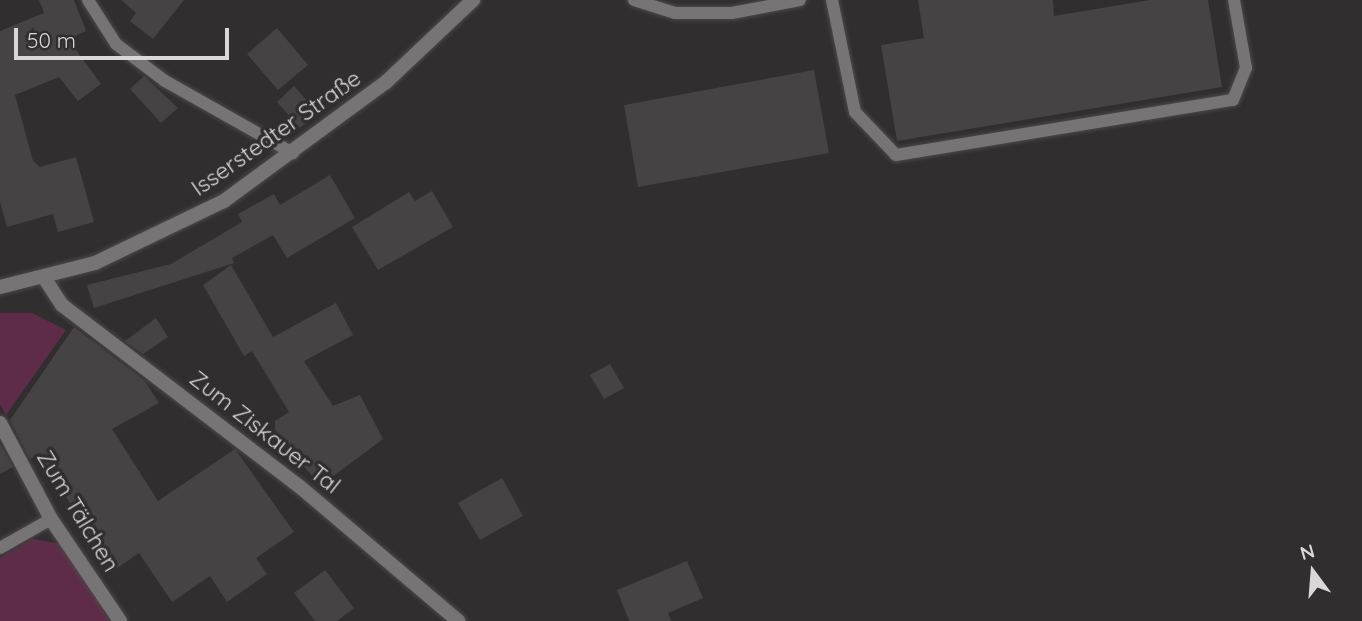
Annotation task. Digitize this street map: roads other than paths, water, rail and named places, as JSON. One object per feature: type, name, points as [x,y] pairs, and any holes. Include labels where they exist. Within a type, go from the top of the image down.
[{"type":"street","name":"Isserstedter Straße","points":[[0,287],[45,279],[188,222],[293,153],[386,82],[473,0]]},
{"type":"street","name":"Zum Ziskauer Tal","points":[[45,279],[62,305],[299,486],[458,621]]},
{"type":"street","name":"Zum Tälchen","points":[[0,423],[51,519],[120,621]]},
{"type":"lane","points":[[88,0],[116,44],[165,81],[293,153]]},
{"type":"lane","points":[[638,1],[675,13],[732,13],[800,0]]},
{"type":"lane","points":[[832,0],[855,112],[896,155],[1234,100],[1246,68],[1234,0]]},
{"type":"lane","points":[[0,548],[51,519]]}]
